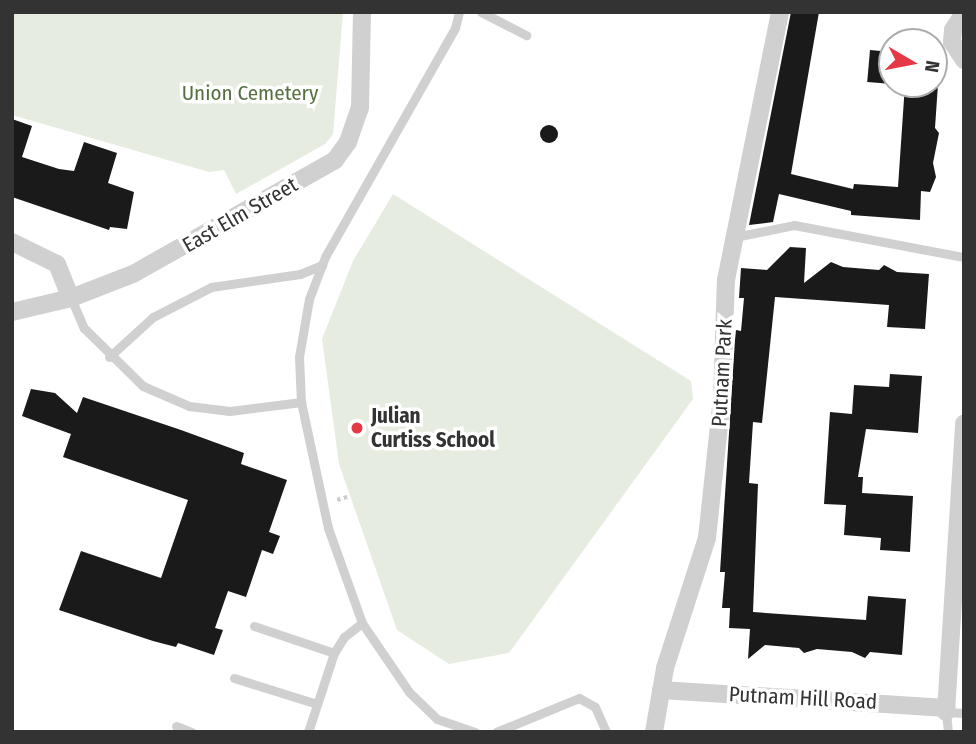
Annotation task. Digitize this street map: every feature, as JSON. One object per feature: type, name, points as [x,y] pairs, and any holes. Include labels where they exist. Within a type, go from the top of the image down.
[{"type":"street","name":"Putnam Park","points":[[654,732],[661,690],[707,538],[722,398],[726,280],[780,12]]},
{"type":"street","points":[[955,15],[952,42],[964,60]]},
{"type":"street","name":"East Elm Street","points":[[12,312],[71,298],[173,254],[335,160],[348,142],[360,108],[365,17]]},
{"type":"street","points":[[12,242],[57,264],[71,298]]},
{"type":"street","points":[[952,711],[964,424]]},
{"type":"street","name":"Putnam Hill Road","points":[[661,690],[952,711]]},
{"type":"lane","points":[[459,12],[455,28],[322,265],[309,299],[299,357],[301,402],[328,528],[362,623],[409,692],[437,719],[475,732]]},
{"type":"lane","points":[[481,12],[526,35]]},
{"type":"lane","points":[[734,237],[794,225],[964,257]]},
{"type":"lane","points":[[109,357],[153,317],[211,287],[300,274],[322,265]]},
{"type":"lane","points":[[71,298],[84,328],[109,357],[143,386],[189,406],[230,411],[301,402]]},
{"type":"lane","points":[[308,732],[334,653],[344,636],[362,623]]},
{"type":"lane","points":[[254,626],[334,653]]},
{"type":"lane","points":[[234,678],[317,705]]},
{"type":"lane","points":[[496,732],[579,698],[595,707],[606,732]]},
{"type":"lane","points":[[948,732],[952,711]]},
{"type":"lane","points":[[176,726],[192,732]]},
{"type":"path","points":[[337,500],[351,496]]},
{"type":"green space","name":"Union Cemetery","points":[[12,12],[343,12],[333,134],[325,144],[236,194],[224,170],[209,172],[12,115]]},
{"type":"green space","points":[[393,194],[691,381],[693,399],[509,653],[449,664],[397,630],[339,464],[322,339],[353,261]]},
{"type":"building","points":[[791,12],[819,12],[791,174],[853,189],[854,184],[898,187],[904,98],[937,98],[935,128],[939,133],[933,163],[936,177],[930,192],[921,191],[920,220],[851,215],[851,211],[779,194],[773,222],[749,225]]},
{"type":"building","points":[[870,50],[878,51],[878,83],[867,82]]},
{"type":"building","points":[[12,119],[32,126],[22,157],[59,169],[74,171],[84,142],[117,153],[108,183],[134,192],[127,229],[110,227],[109,230],[12,197]]},
{"type":"building","points":[[549,125],[557,130],[558,134],[553,142],[549,143],[541,138],[540,134],[545,126]]},
{"type":"building","points":[[790,247],[806,248],[804,283],[831,262],[843,267],[879,270],[884,265],[897,272],[929,274],[925,329],[887,327],[889,305],[775,297],[762,423],[753,422],[749,483],[758,484],[753,612],[866,620],[868,596],[906,599],[902,655],[870,652],[865,658],[852,652],[817,649],[804,653],[799,648],[765,645],[748,659],[750,629],[729,628],[730,608],[722,608],[725,572],[720,572],[735,340],[736,330],[741,331],[744,298],[739,298],[741,268],[767,270]]},
{"type":"building","points":[[890,374],[922,376],[918,433],[866,429],[858,477],[863,477],[862,493],[913,496],[910,552],[880,550],[881,538],[844,535],[846,505],[824,504],[830,412],[852,414],[854,385],[889,387]]},
{"type":"building","points":[[31,389],[55,393],[77,413],[83,397],[181,430],[244,453],[241,464],[287,480],[269,532],[280,536],[273,554],[262,550],[246,597],[228,591],[215,628],[223,630],[214,655],[178,643],[176,647],[153,641],[59,610],[81,551],[161,578],[188,500],[63,457],[71,434],[22,416]]},
{"type":"place","name":"Julian Curtiss School","points":[[357,428]]}]
